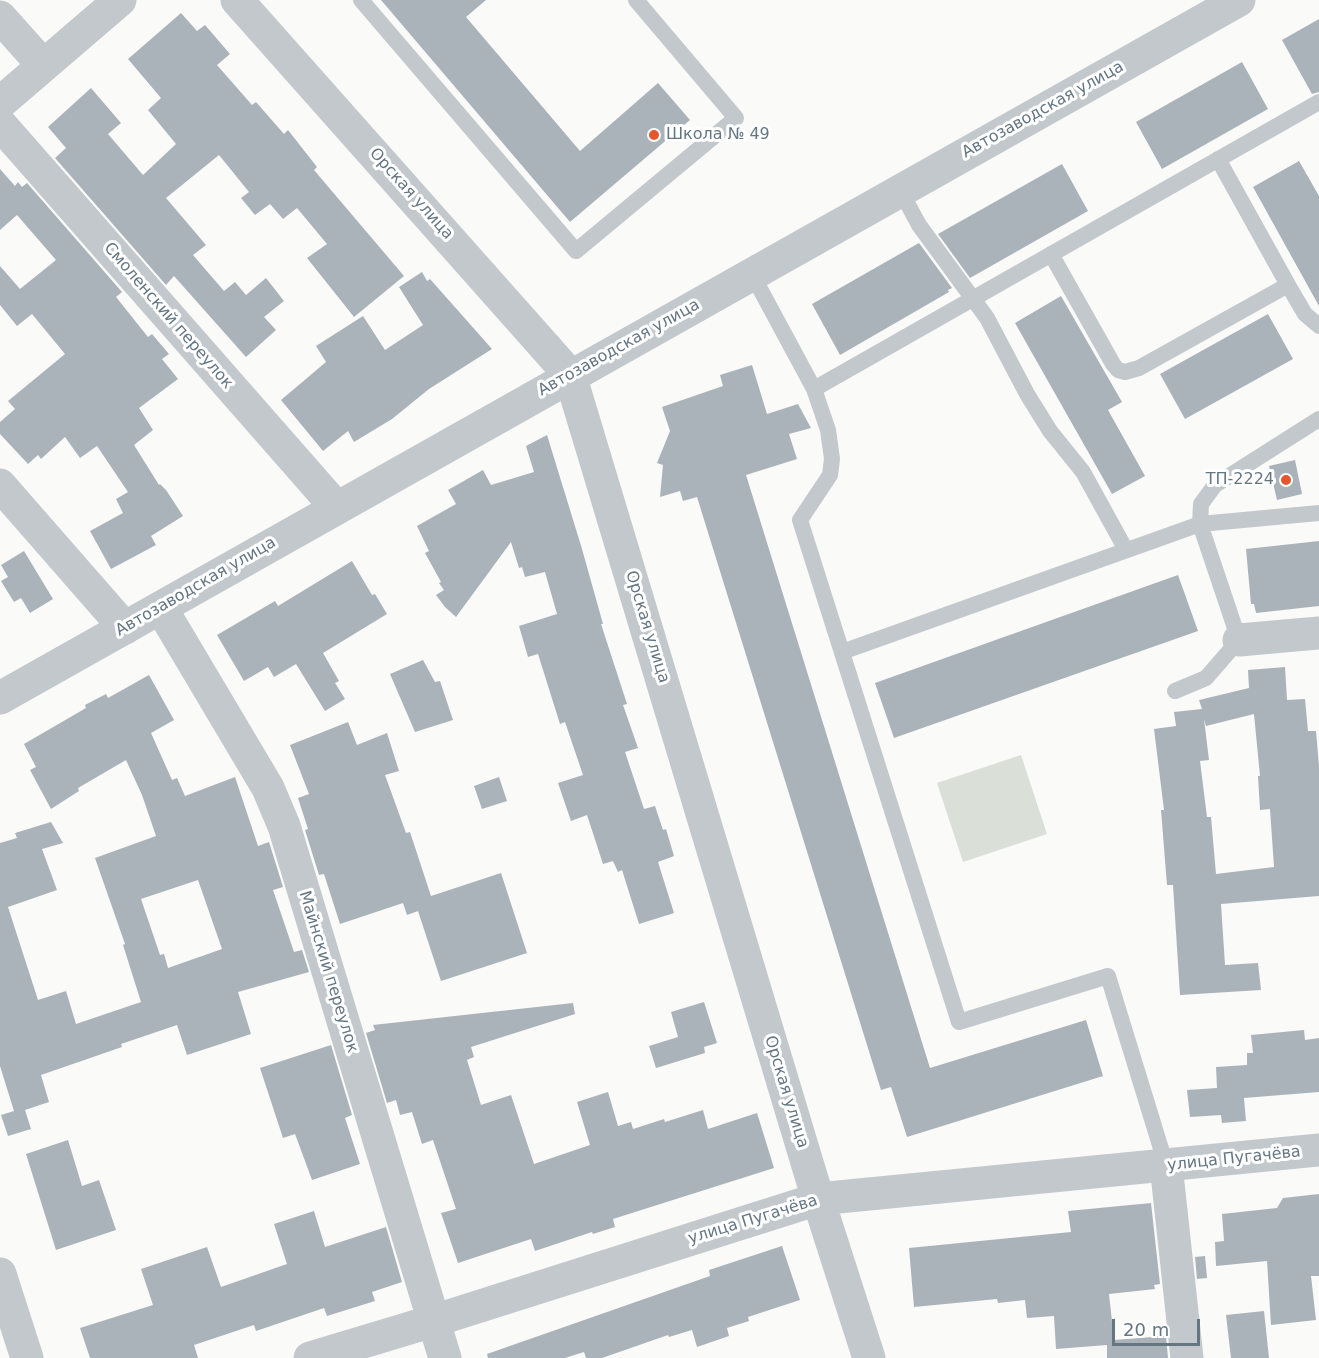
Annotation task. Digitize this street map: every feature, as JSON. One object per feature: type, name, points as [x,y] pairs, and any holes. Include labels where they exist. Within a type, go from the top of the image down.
[{"type":"street","points":[[0,103],[120,0]]},
{"type":"street","name":"Орская улица","points":[[237,0],[570,375],[818,1199],[869,1358]]},
{"type":"street","name":"Автозаводская улица","points":[[0,698],[1239,0]]},
{"type":"street","points":[[0,17],[43,65]]},
{"type":"street","name":"Смоленский переулок","points":[[0,124],[336,507]]},
{"type":"street","points":[[0,485],[124,628]]},
{"type":"street","name":"Майнский переулок","points":[[161,608],[268,788],[284,826],[445,1358]]},
{"type":"street","points":[[1239,640],[1319,633]]},
{"type":"street","name":"улица Пугачёва","points":[[310,1358],[818,1199],[1319,1150]]},
{"type":"street","points":[[1166,1165],[1187,1358]]},
{"type":"street","points":[[0,1274],[27,1358]]},
{"type":"lane","points":[[361,0],[576,251],[736,118],[636,0]]},
{"type":"lane","points":[[813,389],[1319,102]]},
{"type":"lane","points":[[1218,159],[1305,314],[1319,326]]},
{"type":"lane","points":[[900,190],[919,225],[973,297],[1050,431],[1083,472],[1126,550]]},
{"type":"lane","points":[[1051,254],[1113,364],[1125,372],[1139,368],[1288,285]]},
{"type":"lane","points":[[752,274],[813,389],[828,430],[832,459],[830,475],[800,520],[959,1022],[1108,976],[1166,1165]]},
{"type":"lane","points":[[1175,691],[1206,678],[1239,640],[1200,524],[1201,504],[1215,485],[1319,419]]},
{"type":"lane","points":[[842,652],[1200,524],[1319,513]]},
{"type":"shaded area","points":[[1021,755],[1047,834],[963,862],[937,783]]},
{"type":"building","points":[[381,0],[486,0],[466,17],[580,151],[658,83],[690,120],[570,222]]},
{"type":"building","points":[[181,13],[197,31],[205,25],[230,54],[217,65],[252,105],[256,102],[284,134],[288,130],[317,167],[314,170],[404,276],[354,317],[307,258],[327,244],[297,208],[283,219],[270,204],[255,215],[241,198],[249,192],[219,155],[166,198],[206,245],[193,255],[224,291],[235,282],[246,295],[266,278],[284,301],[264,317],[276,330],[246,357],[174,276],[166,285],[55,158],[66,148],[48,127],[91,88],[121,123],[108,134],[143,175],[176,144],[148,110],[161,98],[128,59]]},
{"type":"building","points":[[1319,19],[1319,92],[1312,94],[1282,40]]},
{"type":"building","points":[[1242,62],[1268,109],[1162,169],[1136,122]]},
{"type":"building","points":[[1299,161],[1319,196],[1319,306],[1253,187]]},
{"type":"building","points":[[1062,164],[1088,211],[970,278],[938,234]]},
{"type":"building","points":[[0,169],[15,186],[18,182],[22,187],[27,183],[122,292],[116,297],[148,337],[152,334],[169,354],[162,359],[178,379],[139,408],[153,430],[134,445],[159,485],[166,490],[183,516],[151,536],[156,545],[111,569],[90,531],[123,513],[116,499],[128,492],[97,446],[80,458],[65,437],[41,459],[38,455],[28,464],[0,434],[0,422],[15,409],[8,401],[65,354],[32,314],[17,326],[0,305],[0,266],[20,289],[56,260],[17,215],[0,230]]},
{"type":"building","points":[[919,243],[952,288],[948,290],[949,292],[840,355],[812,304]]},
{"type":"building","points":[[422,272],[427,281],[430,279],[492,349],[429,389],[392,419],[354,442],[348,431],[323,451],[281,400],[326,362],[316,346],[363,316],[385,350],[423,325],[399,287]]},
{"type":"building","points":[[1061,296],[1122,402],[1108,410],[1145,476],[1112,494],[1015,323]]},
{"type":"building","points":[[1268,314],[1293,359],[1185,419],[1160,374]]},
{"type":"building","points":[[752,365],[767,414],[798,404],[811,428],[789,434],[797,459],[746,475],[930,1068],[1086,1020],[1103,1076],[907,1137],[891,1087],[881,1090],[697,497],[683,501],[680,491],[660,497],[663,465],[657,463],[670,431],[662,407],[723,386],[720,375]]},
{"type":"building","points":[[547,435],[582,549],[603,624],[601,624],[627,704],[623,705],[638,748],[625,752],[644,809],[655,806],[663,830],[666,829],[674,856],[658,862],[674,913],[639,924],[622,870],[618,872],[613,861],[603,864],[587,815],[571,821],[558,783],[583,775],[565,722],[560,724],[538,654],[528,657],[519,626],[557,614],[545,572],[525,577],[522,567],[519,568],[511,542],[456,617],[436,595],[444,590],[425,553],[429,551],[417,526],[456,504],[448,490],[483,470],[491,485],[534,472],[526,446]]},
{"type":"building","name":"ТП-2224","points":[[1295,460],[1302,494],[1277,500],[1269,466]]},
{"type":"building","points":[[1319,541],[1319,606],[1256,613],[1254,604],[1251,604],[1246,549]]},
{"type":"building","points":[[24,551],[53,599],[30,613],[21,598],[14,602],[1,581],[8,577],[1,565]]},
{"type":"building","points":[[352,561],[372,595],[375,594],[387,614],[323,653],[339,681],[335,683],[345,699],[325,711],[296,664],[274,677],[268,667],[244,681],[217,635],[275,601],[278,606]]},
{"type":"building","points":[[1178,575],[1198,631],[894,738],[875,683]]},
{"type":"building","points":[[423,660],[435,682],[440,681],[453,720],[415,732],[390,674]]},
{"type":"building","points":[[1285,667],[1287,700],[1305,699],[1308,731],[1316,731],[1319,766],[1319,896],[1221,904],[1225,965],[1258,963],[1261,990],[1180,995],[1173,885],[1167,885],[1161,810],[1164,810],[1154,729],[1176,726],[1174,712],[1202,709],[1199,700],[1249,688],[1248,670]],"holes":[[[1254,714],[1260,776],[1258,776],[1260,810],[1270,809],[1274,867],[1216,874],[1211,817],[1207,817],[1200,761],[1209,760],[1204,719],[1206,726]]]},
{"type":"building","points":[[149,675],[174,720],[151,733],[172,780],[177,778],[185,796],[235,777],[258,846],[269,842],[283,887],[273,890],[294,952],[302,950],[309,972],[238,992],[251,1034],[187,1055],[177,1025],[41,1075],[49,1102],[25,1110],[31,1129],[8,1136],[1,1115],[14,1111],[0,1066],[0,843],[17,838],[15,833],[51,822],[63,843],[42,849],[57,890],[8,907],[38,1000],[66,991],[76,1024],[141,1002],[123,945],[125,944],[95,858],[156,836],[142,795],[126,760],[78,788],[79,791],[51,809],[30,770],[36,767],[24,744],[86,708],[85,705],[106,694],[108,698]],"holes":[[[198,880],[222,949],[168,968],[164,954],[160,955],[141,899]]]},
{"type":"building","points":[[348,722],[357,745],[387,733],[399,771],[385,775],[406,833],[410,832],[431,896],[501,873],[527,953],[441,981],[418,911],[407,915],[403,903],[340,924],[324,874],[319,875],[305,830],[308,829],[298,798],[309,794],[290,745]]},
{"type":"building","points":[[499,777],[507,801],[482,809],[474,786]]},
{"type":"building","points":[[704,1002],[717,1043],[704,1047],[705,1053],[656,1068],[649,1046],[678,1037],[671,1012]]},
{"type":"building","points":[[573,1003],[575,1014],[471,1047],[474,1057],[467,1060],[481,1105],[511,1095],[534,1164],[590,1145],[577,1102],[608,1092],[618,1126],[631,1122],[633,1129],[703,1110],[708,1129],[757,1113],[774,1168],[613,1219],[615,1227],[593,1234],[592,1232],[535,1251],[531,1239],[458,1263],[441,1213],[456,1209],[433,1140],[422,1144],[412,1112],[400,1115],[396,1100],[387,1103],[366,1033],[375,1030],[373,1025]]},
{"type":"building","points":[[1304,1030],[1305,1040],[1319,1038],[1319,1092],[1244,1098],[1246,1121],[1222,1123],[1221,1115],[1190,1117],[1187,1090],[1217,1088],[1216,1067],[1247,1065],[1247,1053],[1253,1053],[1251,1035]]},
{"type":"building","points":[[331,1045],[352,1115],[345,1118],[360,1164],[312,1180],[295,1134],[283,1138],[260,1068]]},
{"type":"building","points":[[68,1140],[82,1186],[99,1180],[116,1230],[56,1250],[26,1154]]},
{"type":"building","points":[[1319,1194],[1319,1276],[1311,1276],[1316,1320],[1271,1325],[1267,1261],[1216,1266],[1215,1242],[1224,1241],[1222,1214],[1277,1208],[1283,1198]]},
{"type":"building","points":[[1151,1203],[1160,1284],[1154,1285],[1155,1289],[1109,1294],[1114,1340],[1166,1336],[1168,1358],[1107,1358],[1107,1345],[1056,1349],[1054,1316],[1027,1318],[1025,1300],[998,1303],[997,1299],[914,1307],[909,1248],[1071,1232],[1068,1211]]},
{"type":"building","points":[[314,1211],[325,1247],[386,1227],[402,1282],[372,1292],[375,1301],[327,1316],[324,1308],[256,1331],[254,1325],[194,1345],[198,1358],[90,1358],[80,1328],[153,1305],[141,1269],[207,1247],[221,1287],[287,1264],[274,1224]]},
{"type":"building","points":[[782,1246],[800,1300],[748,1317],[749,1321],[727,1328],[729,1336],[697,1347],[692,1330],[669,1337],[668,1335],[602,1358],[586,1358],[584,1352],[565,1358],[488,1358],[487,1354],[710,1276],[709,1270]]},
{"type":"building","points":[[1205,1256],[1207,1278],[1197,1279],[1195,1257]]},
{"type":"building","points":[[1264,1311],[1269,1358],[1231,1358],[1226,1315]]},
{"type":"place","name":"Школа № 49","points":[[654,135]]},
{"type":"place","name":"ТП-2224","points":[[1286,480]]}]
